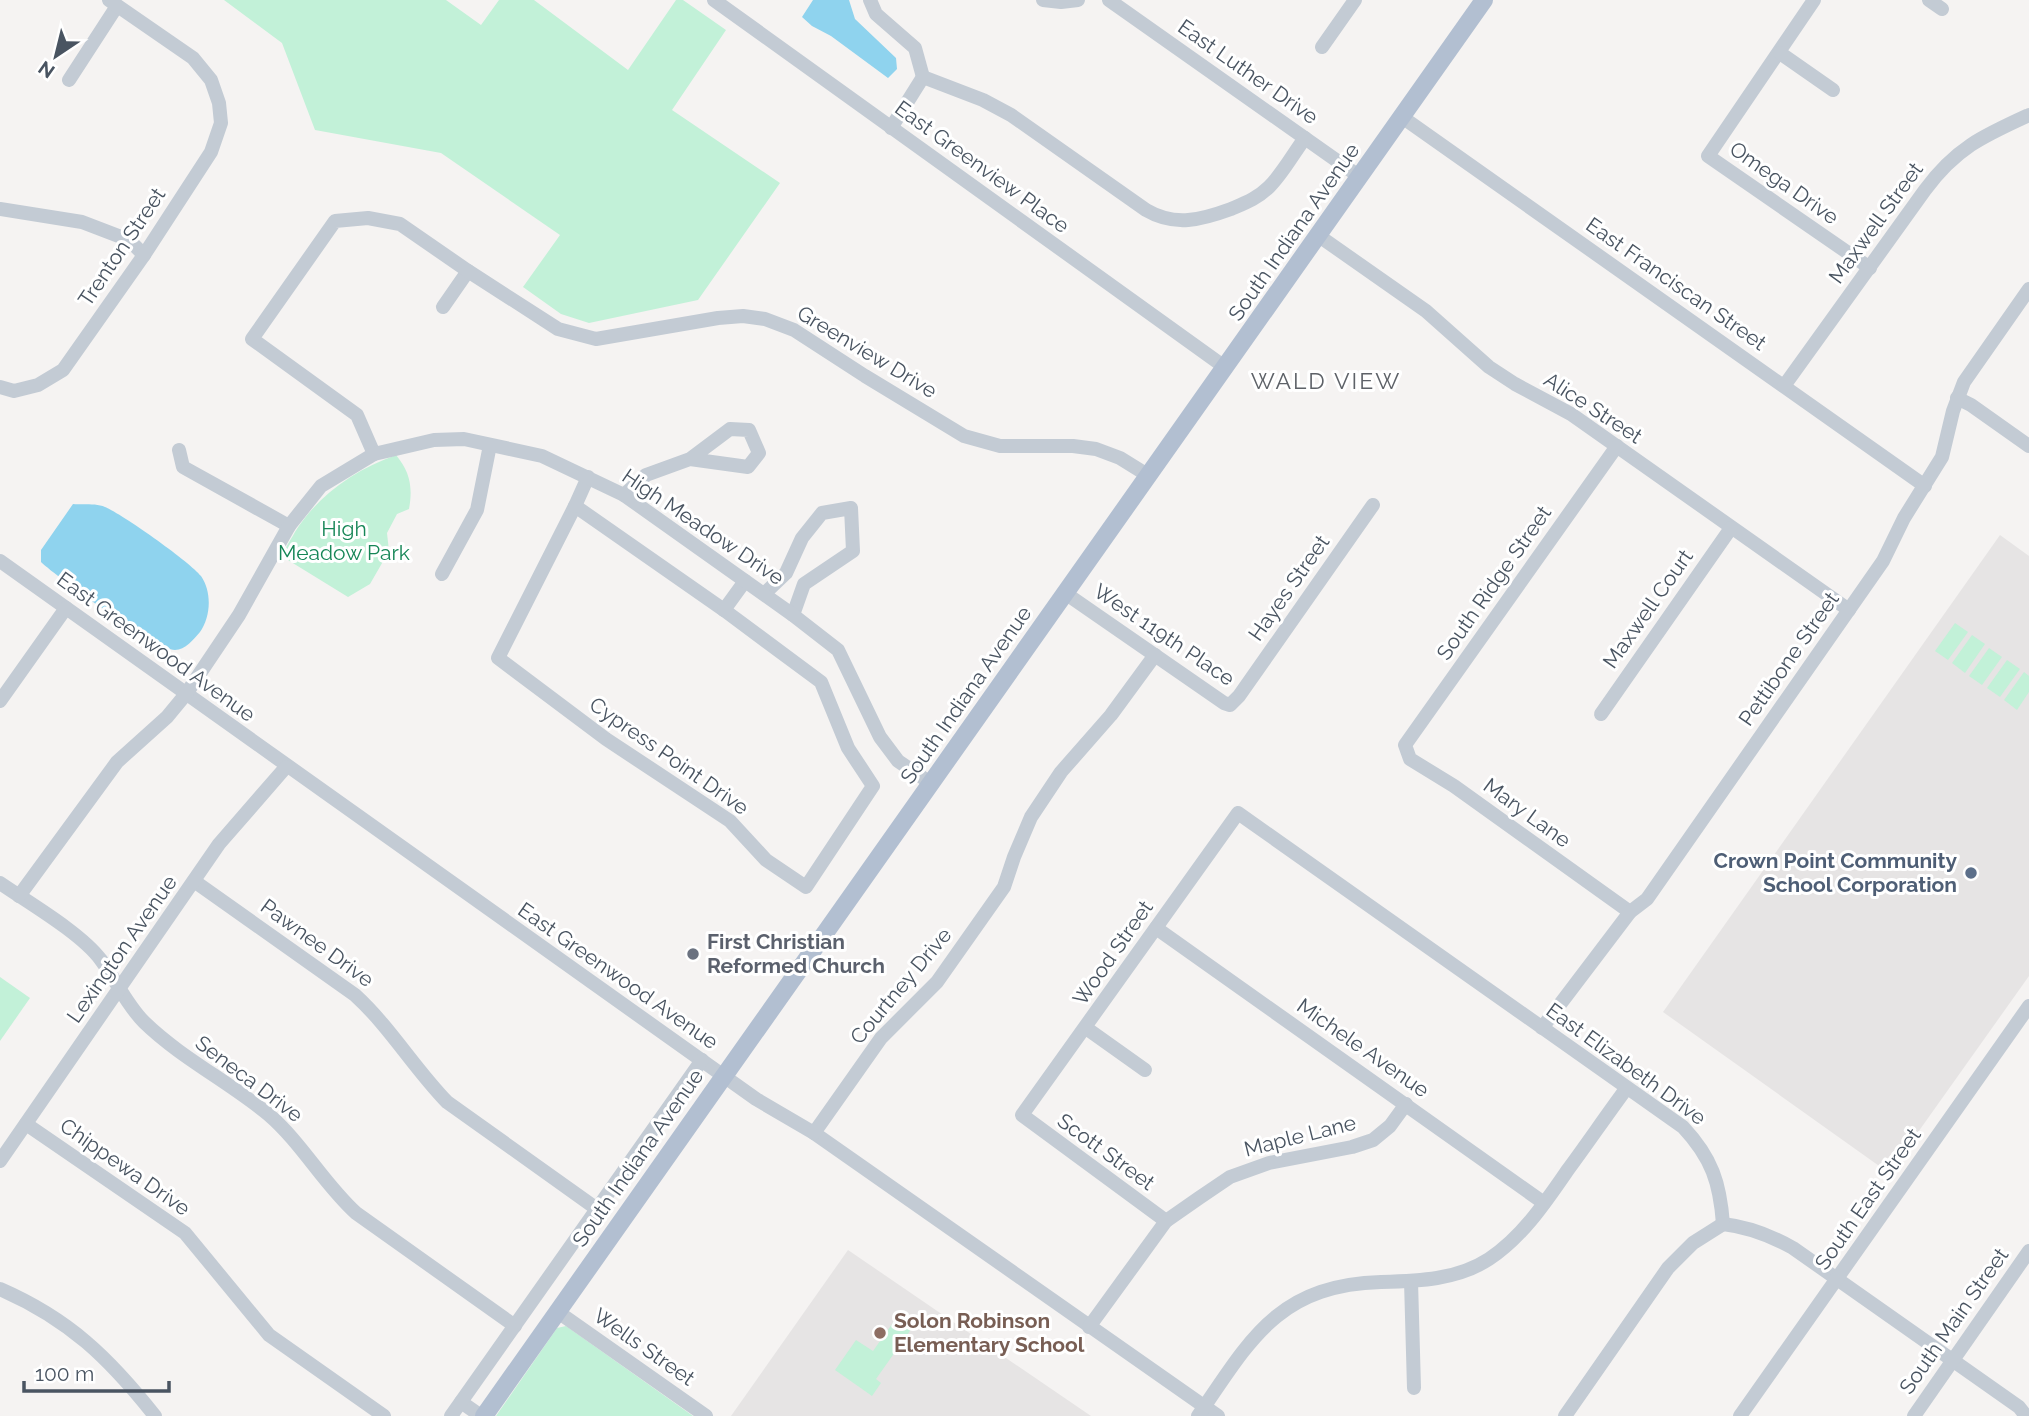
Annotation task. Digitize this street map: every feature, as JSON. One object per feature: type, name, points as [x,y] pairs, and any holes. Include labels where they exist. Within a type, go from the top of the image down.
[{"type":"main road","name":"South Indiana Avenue","points":[[482,1416],[932,784],[1484,0]]},
{"type":"street","name":"East Greenview Place","points":[[714,0],[1226,368]]},
{"type":"street","points":[[870,0],[876,13],[915,48],[923,77],[891,128]]},
{"type":"street","points":[[1043,0],[1078,0]]},
{"type":"street","name":"East Luther Drive","points":[[1111,0],[1360,177]]},
{"type":"street","points":[[1814,0],[1780,53],[1833,90]]},
{"type":"street","points":[[1929,0],[1942,9]]},
{"type":"street","points":[[1322,47],[1353,1]]},
{"type":"street","points":[[69,80],[113,3]]},
{"type":"street","name":"Trenton Street","points":[[0,387],[14,391],[38,385],[63,370],[144,255],[211,152],[221,123],[219,103],[211,80],[193,58],[113,3]]},
{"type":"street","name":"Omega Drive","points":[[1780,53],[1708,156],[1870,268]]},
{"type":"street","points":[[923,77],[998,108],[1146,210],[1170,220],[1202,219],[1251,200],[1274,181],[1305,138]]},
{"type":"street","name":"Maxwell Street","points":[[1784,386],[1947,163],[1973,142],[2029,115]]},
{"type":"street","name":"East Franciscan Street","points":[[1402,117],[1925,486]]},
{"type":"street","points":[[0,209],[82,222],[129,240],[144,255]]},
{"type":"street","name":"Greenview Drive","points":[[374,454],[357,415],[252,339],[335,220],[368,218],[400,224],[558,328],[596,339],[718,318],[743,316],[765,319],[794,330],[964,436],[1000,446],[1073,446],[1096,449],[1121,458],[1149,476]]},
{"type":"street","name":"Alice Street","points":[[1319,236],[1426,311],[1489,367],[1560,407],[1849,610]]},
{"type":"street","points":[[443,307],[468,271]]},
{"type":"street","name":"Pettibone Street","points":[[1542,1028],[1630,912],[1647,899],[1883,561],[1904,518],[1942,457],[1957,398],[1969,374],[2029,289]]},
{"type":"street","points":[[1957,398],[2029,446]]},
{"type":"street","name":"High Meadow Drive","points":[[19,896],[117,762],[167,717],[186,694],[239,615],[289,526],[321,486],[374,454],[434,440],[464,439],[542,456],[624,495],[764,593],[838,650],[880,737],[898,761],[932,784]]},
{"type":"street","points":[[442,574],[477,510],[490,444]]},
{"type":"street","name":"South Ridge Street","points":[[1405,745],[1617,446]]},
{"type":"street","points":[[179,450],[183,467],[289,526]]},
{"type":"street","points":[[624,495],[646,475],[690,459]]},
{"type":"street","points":[[575,506],[588,477]]},
{"type":"street","name":"Hayes Street","points":[[1239,696],[1373,505]]},
{"type":"street","name":"Cypress Point Drive","points":[[575,506],[723,610],[821,682],[848,748],[873,786],[806,887],[766,860],[730,821],[606,739],[498,658],[575,506]]},
{"type":"street","points":[[764,593],[786,573],[802,538],[822,513],[851,508],[853,551],[804,584],[793,615]]},
{"type":"street","name":"Maxwell Court","points":[[1601,714],[1731,528]]},
{"type":"street","name":"East Greenwood Avenue","points":[[0,561],[756,1099],[814,1133],[1088,1327],[1201,1411],[1218,1416]]},
{"type":"street","points":[[723,610],[745,581]]},
{"type":"street","name":"West 119th Place","points":[[1065,593],[1224,704],[1230,705],[1239,696]]},
{"type":"street","points":[[0,701],[66,608]]},
{"type":"street","name":"Courtney Drive","points":[[814,1133],[881,1038],[937,982],[1004,887],[1031,817],[1061,772],[1111,715],[1155,655]]},
{"type":"street","name":"Mary Lane","points":[[1405,745],[1410,759],[1454,786],[1630,912]]},
{"type":"street","name":"Lexington Avenue","points":[[0,1161],[219,844],[286,767]]},
{"type":"street","name":"Wood Street","points":[[1022,1115],[1238,813]]},
{"type":"street","name":"East Elizabeth Drive","points":[[1238,813],[1683,1127],[1701,1146],[1721,1192],[1723,1224]]},
{"type":"street","name":"Pawnee Drive","points":[[194,881],[355,995],[372,1010],[427,1081],[447,1102],[597,1209]]},
{"type":"street","name":"Seneca Drive","points":[[0,883],[65,928],[100,958],[141,1018],[177,1051],[265,1112],[291,1135],[339,1197],[356,1213],[514,1326]]},
{"type":"street","name":"Michele Avenue","points":[[1156,928],[1544,1203]]},
{"type":"street","name":"South East Street","points":[[1740,1416],[2029,1006]]},
{"type":"street","points":[[1086,1028],[1145,1070]]},
{"type":"street","points":[[451,1416],[702,1060]]},
{"type":"street","points":[[1201,1411],[1247,1343],[1285,1308],[1318,1292],[1356,1283],[1438,1279],[1487,1260],[1508,1244],[1544,1203],[1626,1088]]},
{"type":"street","name":"Maple Lane","points":[[1088,1327],[1166,1222],[1230,1177],[1269,1163],[1352,1147],[1373,1140],[1390,1126],[1406,1104]]},
{"type":"street","name":"Scott Street","points":[[1022,1115],[1166,1222]]},
{"type":"street","name":"Chippewa Drive","points":[[26,1124],[185,1233],[269,1335],[384,1416]]},
{"type":"street","points":[[1565,1416],[1668,1268],[1693,1243],[1723,1224],[1745,1227],[1793,1248],[1954,1359],[2019,1407],[2026,1416]]},
{"type":"street","name":"South Main Street","points":[[1914,1416],[2029,1251]]},
{"type":"street","points":[[1411,1281],[1414,1388]]},
{"type":"street","points":[[0,1289],[60,1322],[99,1351],[123,1375],[155,1416]]},
{"type":"street","name":"Wells Street","points":[[558,1312],[706,1416]]},
{"type":"street","points":[[461,1402],[482,1416]]},
{"type":"shaded area","points":[[2000,535],[2029,556],[2029,976],[1889,1173],[1663,1012]]},
{"type":"shaded area","name":"Solon Robinson Elementary School","points":[[848,1250],[1091,1416],[731,1416]]},
{"type":"green space","points":[[224,0],[446,0],[481,25],[499,0],[534,0],[628,70],[676,0],[683,0],[726,30],[672,110],[780,183],[698,300],[589,323],[561,314],[523,287],[560,235],[441,153],[315,130],[282,43]]},
{"type":"green space","name":"High Meadow Park","points":[[396,455],[409,480],[409,509],[397,514],[387,533],[389,551],[370,584],[348,597],[283,557],[295,532],[327,495],[352,476]]},
{"type":"green space","points":[[1955,623],[1968,632],[1948,660],[1935,651]]},
{"type":"green space","points":[[1972,635],[1985,644],[1965,673],[1952,663]]},
{"type":"green space","points":[[1989,648],[2002,657],[1982,685],[1969,676]]},
{"type":"green space","points":[[2007,660],[2020,669],[2000,697],[1987,688]]},
{"type":"green space","points":[[2024,672],[2029,676],[2029,692],[2017,710],[2004,700]]},
{"type":"green space","points":[[0,977],[30,998],[0,1041]]},
{"type":"green space","points":[[897,1317],[912,1328],[876,1379],[881,1383],[872,1396],[835,1370],[856,1340],[873,1351]]},
{"type":"green space","points":[[566,1326],[693,1416],[496,1416],[557,1328]]},
{"type":"water","points":[[813,0],[849,0],[855,19],[896,58],[897,69],[888,78],[831,36],[812,26],[802,17]]},
{"type":"water","points":[[73,504],[97,505],[114,511],[170,550],[201,576],[207,589],[208,611],[204,626],[189,644],[175,650],[165,647],[86,597],[41,562],[41,550]]},
{"type":"place","name":"Crown Point Community School Corporation","points":[[1971,873]]},
{"type":"place","name":"First Christian Reformed Church","points":[[693,954]]},
{"type":"place","name":"Solon Robinson Elementary School","points":[[880,1333]]},
{"type":"district","name":"WALD VIEW","points":[[1326,381]]}]
